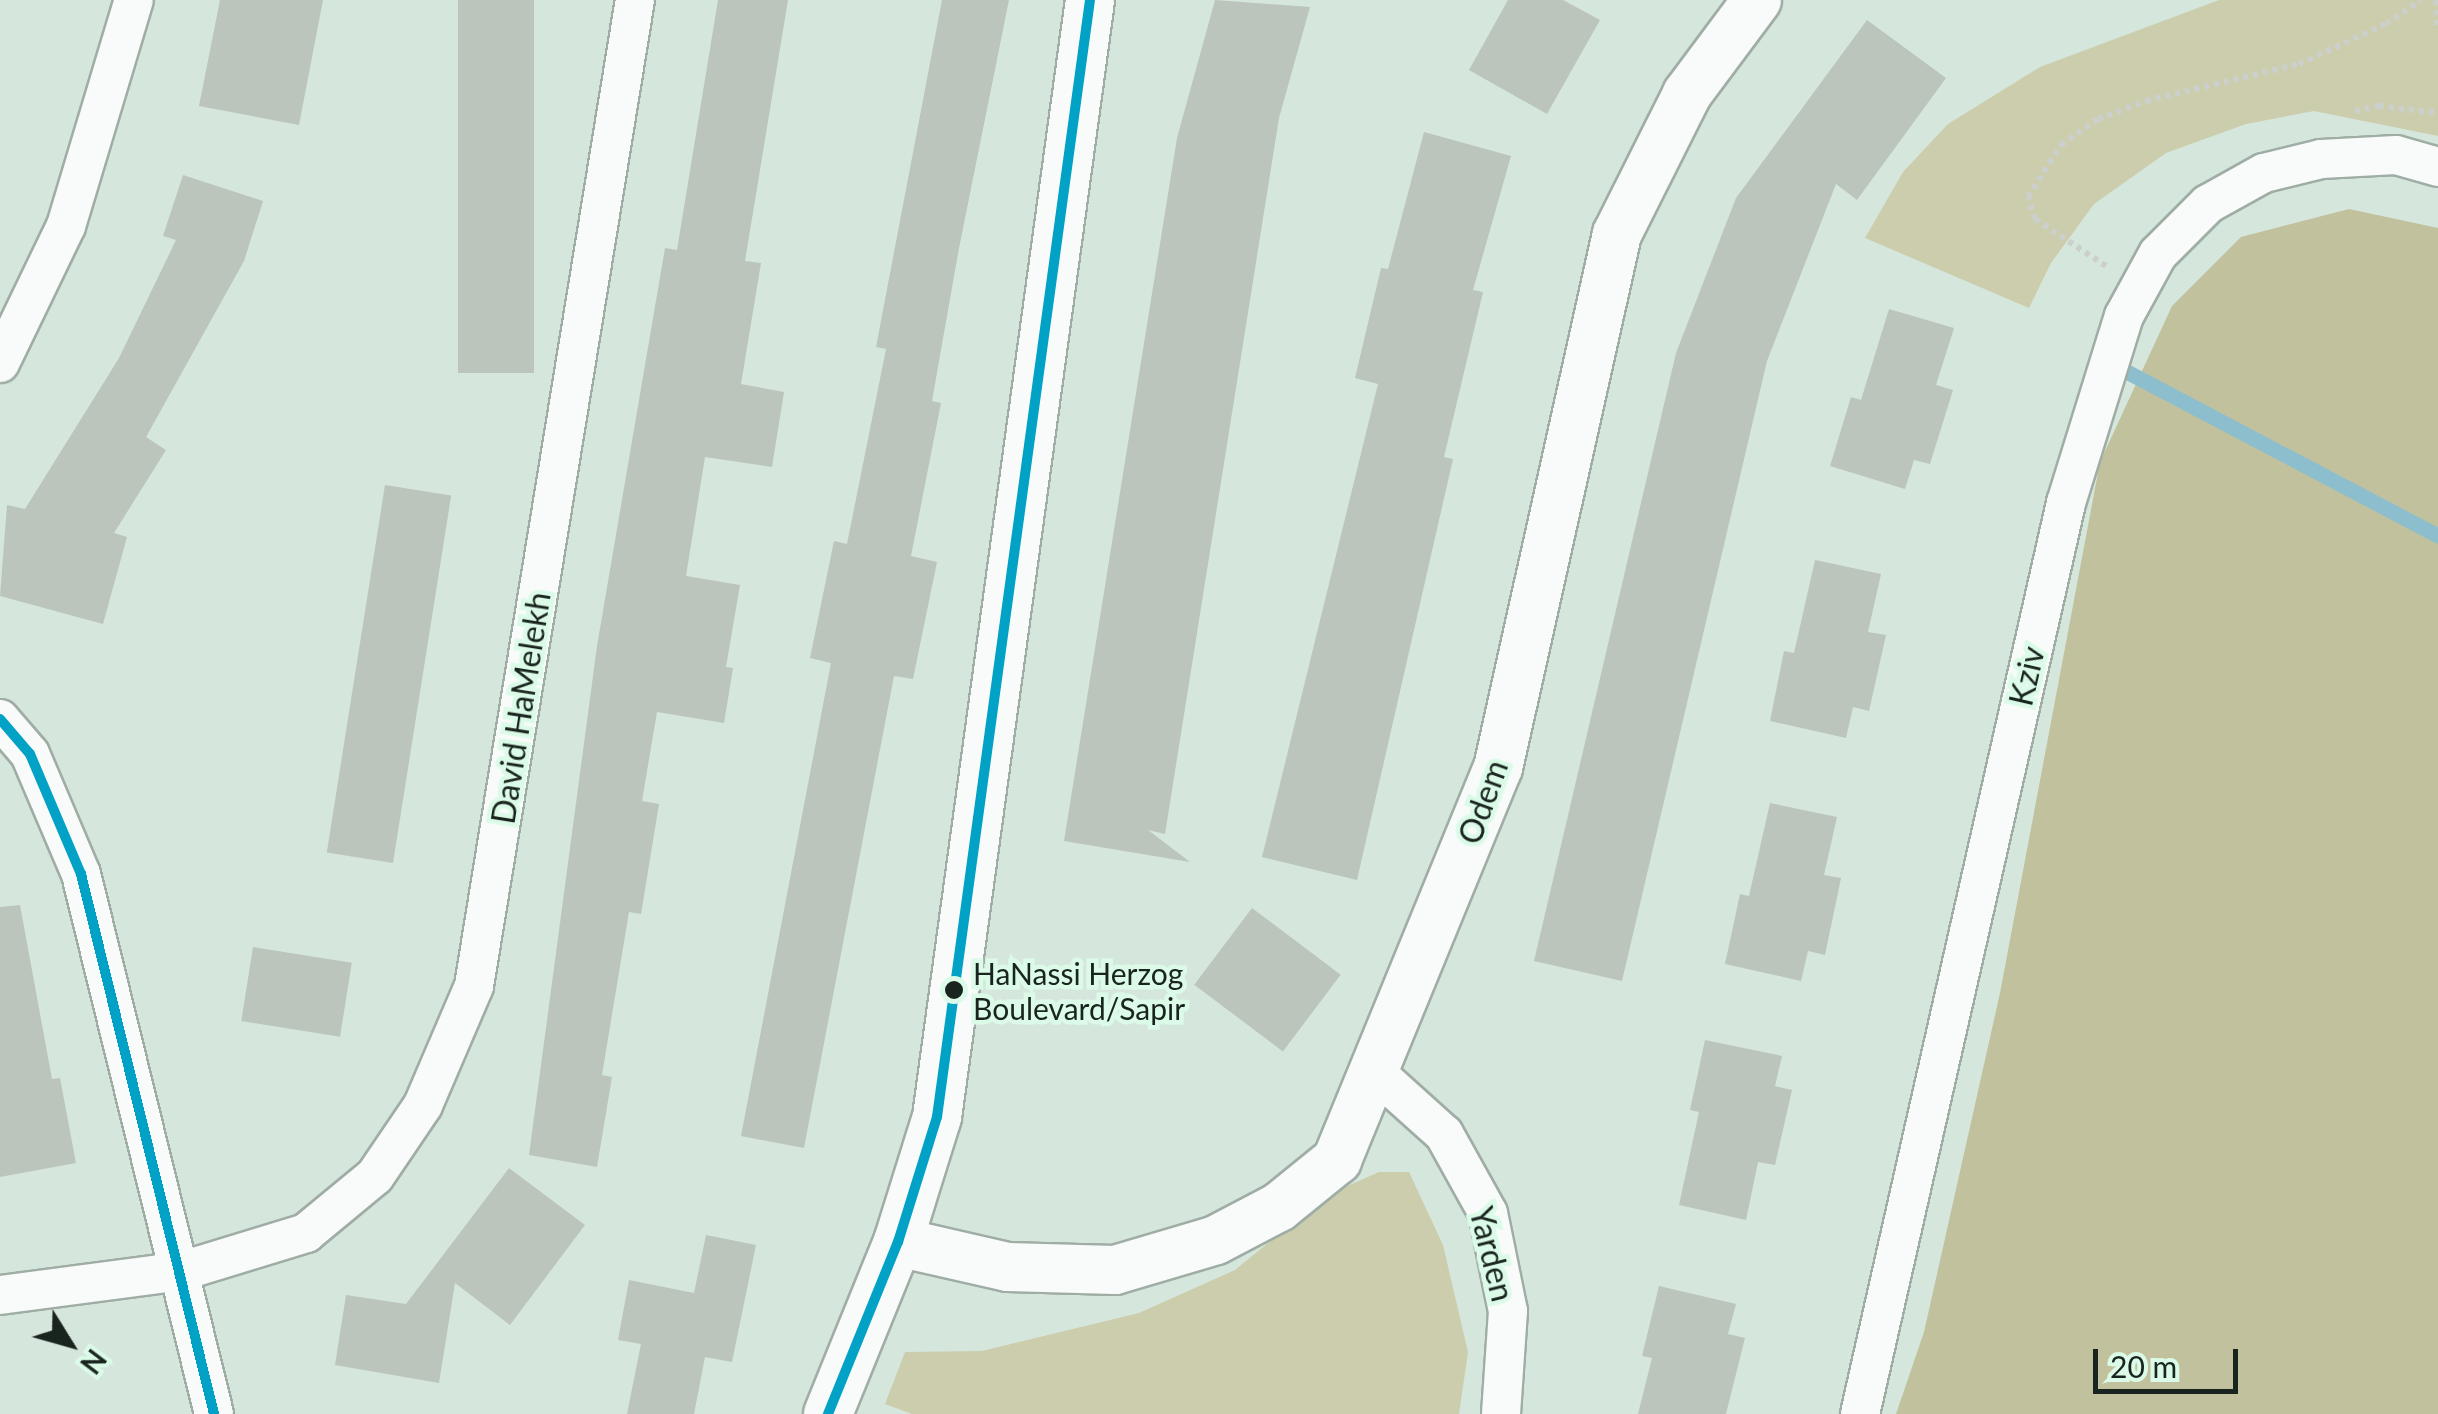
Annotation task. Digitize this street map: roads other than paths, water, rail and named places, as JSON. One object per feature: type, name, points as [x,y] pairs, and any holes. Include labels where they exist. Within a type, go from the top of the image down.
[{"type":"street","points":[[0,363],[66,226],[134,0]]},
{"type":"street","name":"David HaMelekh","points":[[0,1295],[182,1271],[306,1233],[375,1176],[423,1105],[474,986],[636,0]]},
{"type":"street","points":[[828,1414],[898,1242],[937,1117],[1090,0]]},
{"type":"street","name":"Odem","points":[[898,1242],[1008,1267],[1115,1270],[1216,1240],[1279,1208],[1337,1160],[1376,1073],[1498,768],[1617,234],[1687,94],[1757,0]]},
{"type":"street","name":"Kziv","points":[[1860,1414],[2066,504],[2093,403],[2141,286],[2158,254],[2208,204],[2264,173],[2322,159],[2396,155],[2438,167]]},
{"type":"street","points":[[0,719],[30,754],[81,874],[182,1271],[214,1414]]},
{"type":"street","name":"Yarden","points":[[1376,1073],[1444,1134],[1488,1213],[1508,1311],[1500,1414]]},
{"type":"waterway","points":[[2118,367],[2438,536]]},
{"type":"place","name":"HaNassi Herzog Boulevard/Sapir","points":[[954,990]]}]
